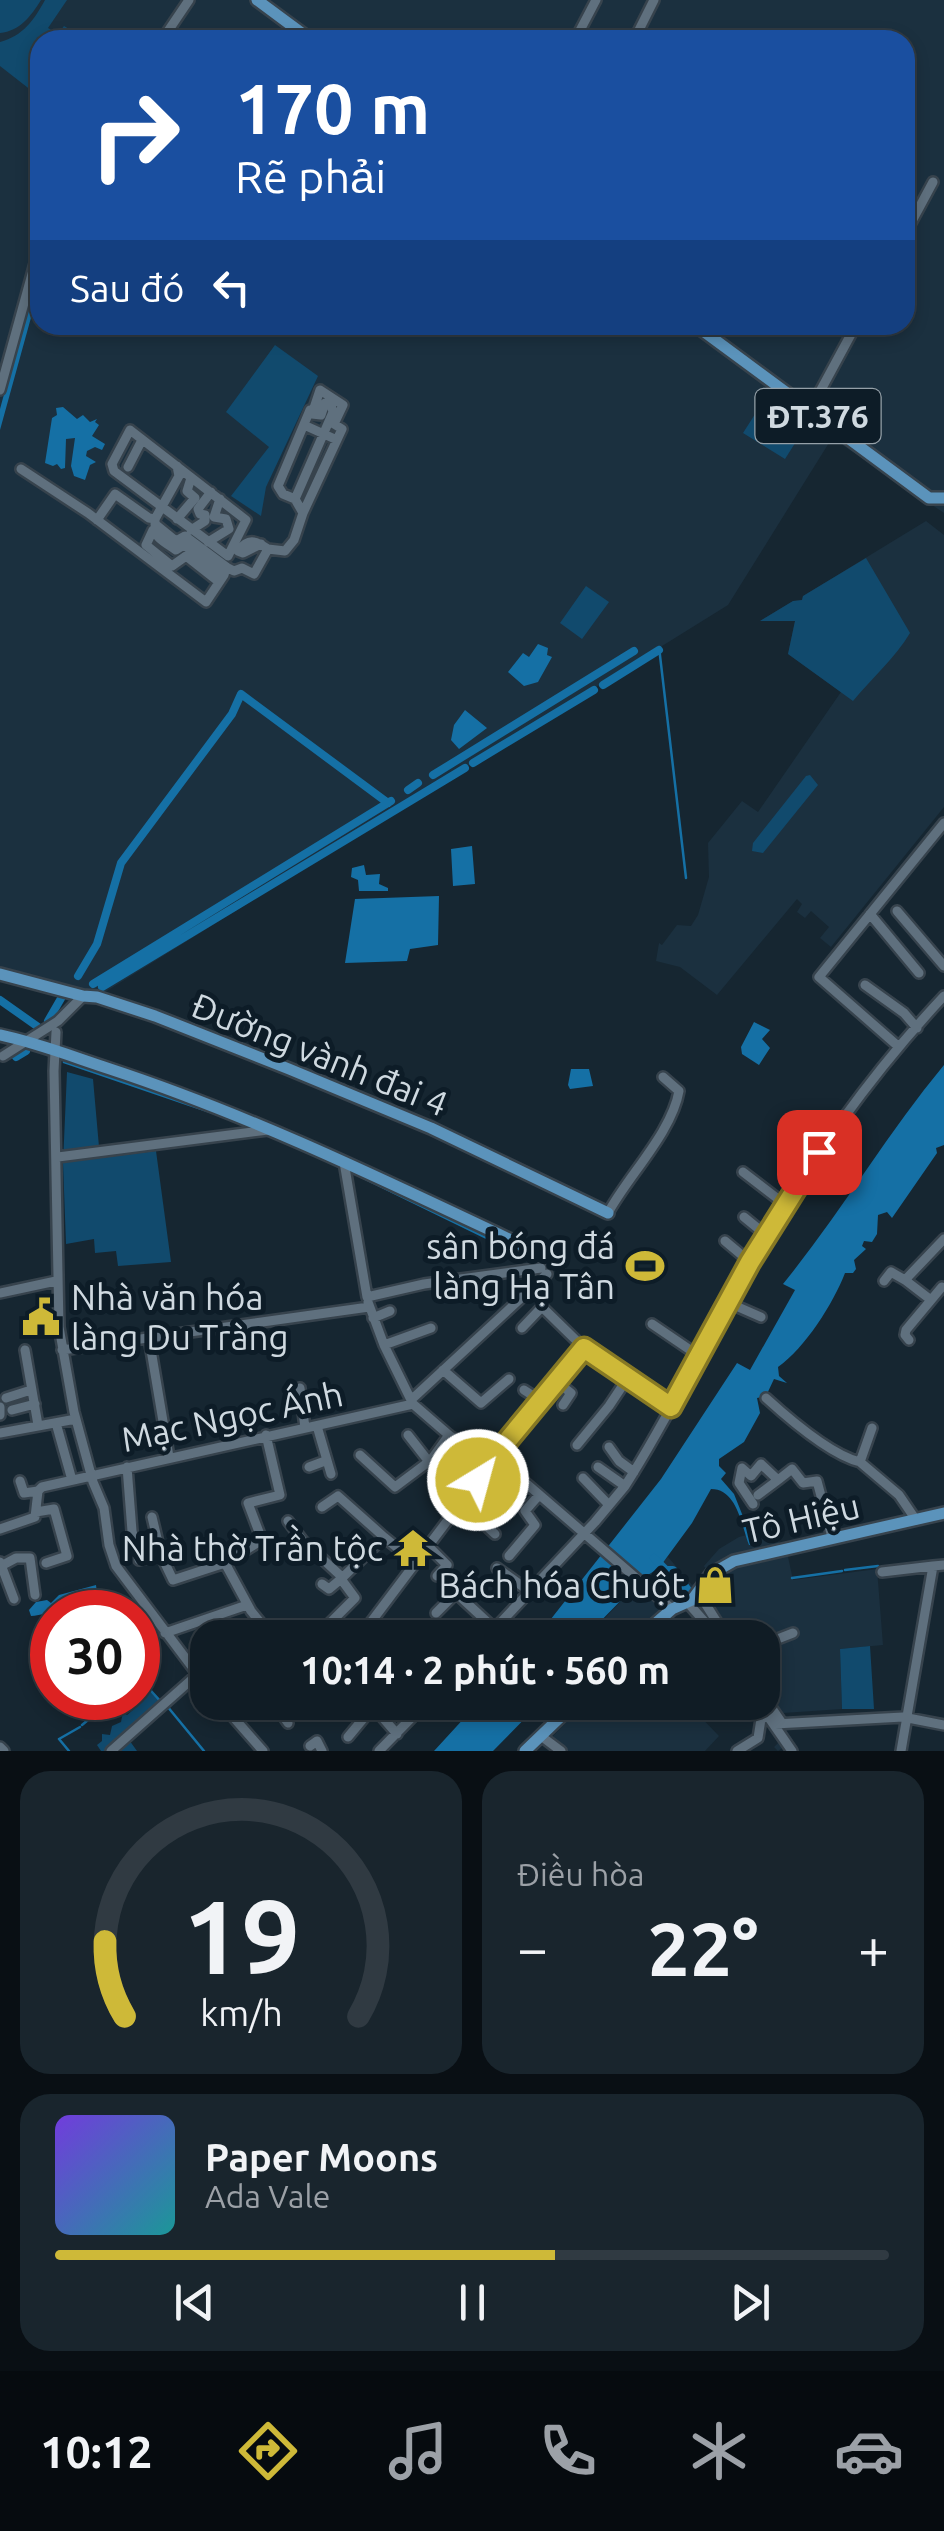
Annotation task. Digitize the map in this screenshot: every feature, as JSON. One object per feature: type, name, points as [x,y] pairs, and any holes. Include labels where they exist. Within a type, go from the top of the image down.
[{"type":"main road","points":[[257,0],[298,30]]},
{"type":"main road","name":"ĐT.376","points":[[709,335],[928,498]]},
{"type":"main road","points":[[928,498],[944,498]]},
{"type":"main road","points":[[928,498],[944,509]]},
{"type":"main road","name":"Đường vành đai 4","points":[[0,974],[83,996],[97,996],[155,1016],[430,1128],[608,1213]]},
{"type":"main road","points":[[0,1035],[180,1092],[344,1162],[560,1263]]},
{"type":"main road","name":"Tô Hiệu","points":[[659,1620],[672,1609],[688,1603],[711,1574],[734,1561],[944,1514]]},
{"type":"main road","points":[[526,1751],[558,1720]]},
{"type":"street","points":[[169,30],[189,0]]},
{"type":"street","points":[[580,30],[596,0]]},
{"type":"street","points":[[639,30],[654,0]]},
{"type":"street","points":[[915,215],[933,182]]},
{"type":"street","points":[[0,390],[30,281]]},
{"type":"street","points":[[810,410],[851,335]]},
{"type":"street","points":[[22,469],[206,602],[224,575],[242,568],[254,574],[264,546],[280,552],[289,547],[342,429],[334,424],[347,408],[320,390],[278,486],[283,494],[295,499],[303,513]]},
{"type":"street","points":[[295,499],[333,412],[331,405],[324,403],[321,415],[310,410]]},
{"type":"street","points":[[304,425],[337,440]]},
{"type":"street","points":[[130,430],[184,474],[247,522],[228,556],[112,467],[130,430]]},
{"type":"street","points":[[128,468],[142,440]]},
{"type":"street","points":[[184,474],[162,507],[146,545],[172,566],[186,556],[224,575]]},
{"type":"street","points":[[177,519],[194,498],[187,491],[184,474]]},
{"type":"street","points":[[97,520],[116,494],[148,518],[176,550],[184,544],[224,575]]},
{"type":"street","points":[[191,530],[205,521],[198,509],[215,496]]},
{"type":"street","points":[[208,542],[230,529],[226,520],[214,517],[215,496]]},
{"type":"street","points":[[899,1048],[819,976],[870,914],[879,895],[944,823]]},
{"type":"street","points":[[897,911],[944,966]]},
{"type":"street","points":[[870,914],[919,972]]},
{"type":"street","points":[[865,985],[890,1007],[904,1013],[916,1028]]},
{"type":"street","points":[[3,1056],[53,1029],[83,996]]},
{"type":"street","points":[[503,1620],[625,1486],[750,1262],[809,1168],[899,1048],[944,996]]},
{"type":"street","points":[[53,1029],[59,1348],[117,1568],[190,1667]]},
{"type":"street","points":[[608,1213],[666,1124],[679,1097],[679,1091],[663,1077]]},
{"type":"street","points":[[805,1122],[828,1139]]},
{"type":"street","points":[[58,1157],[270,1130]]},
{"type":"street","points":[[785,1150],[809,1168]]},
{"type":"street","points":[[344,1162],[370,1307],[412,1402],[449,1435],[493,1457],[672,1609]]},
{"type":"street","points":[[742,1172],[786,1205]]},
{"type":"street","points":[[744,1217],[766,1235]]},
{"type":"street","points":[[905,1280],[944,1239]]},
{"type":"street","points":[[725,1242],[750,1262]]},
{"type":"street","points":[[59,1348],[370,1307],[424,1284],[544,1271],[412,1402]]},
{"type":"street","points":[[884,1281],[891,1272],[931,1300]]},
{"type":"street","points":[[0,1294],[56,1281]]},
{"type":"street","points":[[909,1340],[906,1330],[942,1287]]},
{"type":"street","points":[[728,1303],[762,1316]]},
{"type":"street","points":[[370,1307],[390,1310]]},
{"type":"street","points":[[522,1328],[542,1307],[584,1348],[671,1407]]},
{"type":"street","points":[[652,1324],[699,1356]]},
{"type":"street","points":[[384,1346],[431,1328]]},
{"type":"street","points":[[149,1338],[169,1456]]},
{"type":"street","points":[[370,1620],[372,1612],[416,1563],[460,1502],[482,1484],[493,1457],[584,1348]]},
{"type":"street","points":[[25,1350],[38,1425]]},
{"type":"street","points":[[444,1370],[481,1404],[509,1379]]},
{"type":"street","points":[[577,1445],[627,1379]]},
{"type":"street","points":[[557,1382],[572,1393],[562,1405]]},
{"type":"street","points":[[300,1388],[305,1428]]},
{"type":"street","points":[[0,1415],[3,1402],[30,1390]]},
{"type":"street","points":[[524,1390],[541,1401]]},
{"type":"street","points":[[766,1398],[788,1418],[860,1462],[899,1495],[916,1520]]},
{"type":"street","name":"Mạc Ngọc Ánh","points":[[38,1490],[169,1456],[394,1413],[412,1402]]},
{"type":"street","points":[[12,1410],[34,1404]]},
{"type":"street","points":[[769,1413],[788,1418]]},
{"type":"street","points":[[0,1433],[76,1419]]},
{"type":"street","points":[[56,1424],[72,1480]]},
{"type":"street","points":[[317,1426],[331,1474]]},
{"type":"street","points":[[860,1462],[872,1428]]},
{"type":"street","points":[[360,1455],[392,1491],[435,1463],[449,1435]]},
{"type":"street","points":[[152,1516],[161,1555],[173,1580],[225,1563],[262,1540],[248,1504],[280,1495],[266,1436]]},
{"type":"street","points":[[408,1436],[435,1463]]},
{"type":"street","points":[[609,1447],[634,1472]]},
{"type":"street","points":[[310,1467],[326,1461]]},
{"type":"street","points":[[778,1480],[761,1464],[751,1476],[742,1468],[739,1483],[756,1500],[792,1469],[803,1483],[817,1481],[832,1537]]},
{"type":"street","points":[[127,1467],[138,1560]]},
{"type":"street","points":[[598,1467],[625,1486]]},
{"type":"street","points":[[584,1478],[609,1505]]},
{"type":"street","points":[[0,1529],[34,1518],[38,1490],[24,1493],[20,1481]]},
{"type":"street","points":[[508,1556],[535,1525],[526,1510],[539,1494]]},
{"type":"street","points":[[322,1507],[338,1496],[416,1563]]},
{"type":"street","points":[[460,1502],[495,1534]]},
{"type":"street","points":[[36,1512],[54,1510],[67,1556],[46,1563]]},
{"type":"street","points":[[288,1521],[355,1598],[333,1620]]},
{"type":"street","points":[[322,1584],[329,1589],[384,1537]]},
{"type":"street","points":[[429,1546],[448,1566],[437,1576]]},
{"type":"street","points":[[117,1568],[161,1555]]},
{"type":"street","points":[[14,1600],[1,1564],[30,1558],[34,1590]]},
{"type":"street","points":[[225,1563],[258,1620]]},
{"type":"street","points":[[882,1572],[938,1566],[901,1751]]},
{"type":"street","points":[[497,1568],[528,1591]]},
{"type":"street","points":[[698,1592],[716,1620]]},
{"type":"street","points":[[436,1613],[456,1593],[487,1620]]},
{"type":"street","points":[[688,1603],[703,1620]]},
{"type":"street","points":[[165,1633],[247,1605]]},
{"type":"street","points":[[780,1638],[793,1633]]},
{"type":"street","points":[[111,1751],[190,1680]]},
{"type":"street","points":[[737,1751],[758,1738],[761,1719],[907,1718],[944,1725]]},
{"type":"street","points":[[236,1720],[263,1751]]},
{"type":"street","points":[[348,1737],[360,1720]]},
{"type":"street","points":[[385,1720],[397,1734]]},
{"type":"street","points":[[379,1751],[410,1720]]},
{"type":"street","points":[[775,1721],[792,1751]]},
{"type":"street","points":[[542,1736],[561,1751]]},
{"type":"street","points":[[310,1746],[317,1741],[322,1751]]},
{"type":"street","points":[[754,1741],[760,1751]]},
{"type":"shaded area","points":[[0,0],[944,0],[944,513],[832,438],[728,605],[97,997],[0,974]]},
{"type":"shaded area","points":[[0,0],[41,0],[19,26],[0,33]]},
{"type":"shaded area","points":[[45,0],[67,0],[48,28],[51,30],[30,30],[30,89],[0,66],[0,42],[15,36]]},
{"type":"shaded area","points":[[30,299],[30,321],[0,430],[0,409]]},
{"type":"shaded area","points":[[275,345],[318,376],[266,487],[261,516],[231,496],[269,447],[226,412]]},
{"type":"shaded area","points":[[767,403],[804,429],[785,459],[743,433],[759,408],[763,410]]},
{"type":"shaded area","points":[[63,407],[77,419],[83,415],[90,422],[97,419],[99,425],[92,436],[105,444],[102,450],[95,447],[87,451],[86,456],[96,462],[90,465],[85,480],[74,476],[71,466],[75,438],[66,439],[65,468],[45,463],[52,418],[57,415],[56,408]]},
{"type":"shaded area","points":[[926,521],[944,535],[944,807],[831,947],[820,938],[829,927],[811,911],[805,918],[797,912],[802,904],[797,899],[717,995],[680,967],[656,961],[659,943],[662,945],[677,925],[691,926],[698,915],[709,877],[708,843],[742,801],[758,812],[841,692],[788,654],[795,621],[760,621],[793,601],[802,600]]},
{"type":"shaded area","points":[[866,558],[910,633],[853,701],[788,654],[795,621],[760,621],[793,601],[802,600]]},
{"type":"shaded area","points":[[586,586],[609,602],[582,639],[560,623]]},
{"type":"shaded area","points":[[538,644],[548,648],[547,655],[552,657],[538,682],[524,686],[508,672],[523,653],[529,657]]},
{"type":"shaded area","points":[[465,710],[487,728],[459,749],[451,740],[454,725]]},
{"type":"shaded area","points":[[810,775],[818,785],[763,853],[752,851],[753,843]]},
{"type":"shaded area","points":[[472,846],[475,884],[453,886],[451,849]]},
{"type":"shaded area","points":[[364,865],[366,875],[380,874],[379,884],[388,891],[359,891],[358,880],[351,877],[352,868]]},
{"type":"shaded area","points":[[439,896],[438,945],[410,949],[407,961],[345,963],[355,899]]},
{"type":"shaded area","points":[[754,1022],[770,1030],[762,1039],[770,1048],[759,1065],[742,1054],[741,1047]]},
{"type":"shaded area","points":[[944,1065],[944,1145],[936,1148],[937,1153],[892,1218],[887,1212],[878,1215],[877,1234],[872,1242],[864,1241],[862,1246],[866,1249],[854,1260],[856,1269],[845,1273],[817,1325],[778,1367],[779,1376],[787,1383],[774,1379],[766,1396],[757,1398],[760,1413],[744,1442],[719,1459],[719,1466],[726,1473],[721,1479],[734,1494],[754,1544],[749,1545],[732,1501],[711,1489],[659,1568],[643,1578],[602,1620],[550,1620],[661,1479],[737,1363],[750,1370],[795,1290],[783,1284]]},
{"type":"shaded area","points":[[571,1069],[589,1069],[593,1086],[570,1089]]},
{"type":"shaded area","points":[[67,1072],[93,1079],[100,1158],[156,1151],[171,1262],[118,1266],[116,1251],[95,1253],[94,1239],[66,1244],[63,1163]]},
{"type":"shaded area","points":[[774,1528],[787,1552],[793,1580],[877,1569],[883,1645],[840,1649],[842,1709],[783,1713],[785,1728],[793,1740],[778,1751],[774,1747],[780,1741],[765,1720],[780,1720],[780,1620],[700,1620],[684,1609],[669,1620],[603,1620],[668,1557],[692,1585],[708,1573],[704,1566],[719,1549],[739,1537]]},
{"type":"shaded area","points":[[870,1646],[874,1709],[842,1709],[840,1649]]},
{"type":"shaded area","points":[[147,1720],[127,1737],[137,1751],[101,1751],[97,1745],[102,1734],[110,1735],[112,1726]]},
{"type":"shaded area","points":[[462,1720],[523,1720],[493,1751],[434,1751]]},
{"type":"shaded area","points":[[568,1720],[703,1720],[719,1736],[705,1751],[568,1751],[552,1737]]},
{"type":"waterway","points":[[659,647],[686,878]]},
{"type":"waterway","points":[[603,685],[659,650]]},
{"type":"waterway","points":[[433,775],[634,651]]},
{"type":"waterway","points":[[473,763],[594,690]]},
{"type":"waterway","points":[[78,976],[97,944],[121,863],[232,714],[241,694],[388,803]]},
{"type":"waterway","points":[[102,987],[465,768]]},
{"type":"waterway","points":[[408,790],[418,783]]},
{"type":"waterway","points":[[93,984],[391,801]]},
{"type":"waterway","points":[[48,1021],[63,995]]},
{"type":"waterway","points":[[0,1000],[41,1029]]},
{"type":"waterway","points":[[16,1057],[26,1051]]},
{"type":"waterway","points":[[64,1062],[225,1117]]},
{"type":"waterway","points":[[351,1172],[538,1263]]},
{"type":"waterway","points":[[654,1558],[666,1570],[673,1570],[690,1593]]},
{"type":"waterway","points":[[845,1570],[878,1566]]},
{"type":"waterway","points":[[792,1578],[842,1571]]},
{"type":"waterway","points":[[167,1706],[204,1751]]},
{"type":"waterway","points":[[82,1725],[88,1720]]},
{"type":"waterway","points":[[69,1751],[59,1739],[80,1727]]},
{"type":"place","name":"sân bóng đá làng Hạ Tân","points":[[645,1266]]},
{"type":"place","name":"Nhà văn hóa làng Du Tràng","points":[[41,1317]]},
{"type":"place","name":"Nhà thờ Trần tộc","points":[[413,1548]]},
{"type":"place","name":"Bách hóa Chuột","points":[[715,1585]]},
{"type":"route","points":[[478,1480],[488,1461],[488,1452],[503,1446],[584,1348],[671,1407],[750,1262],[819,1152]]}]
